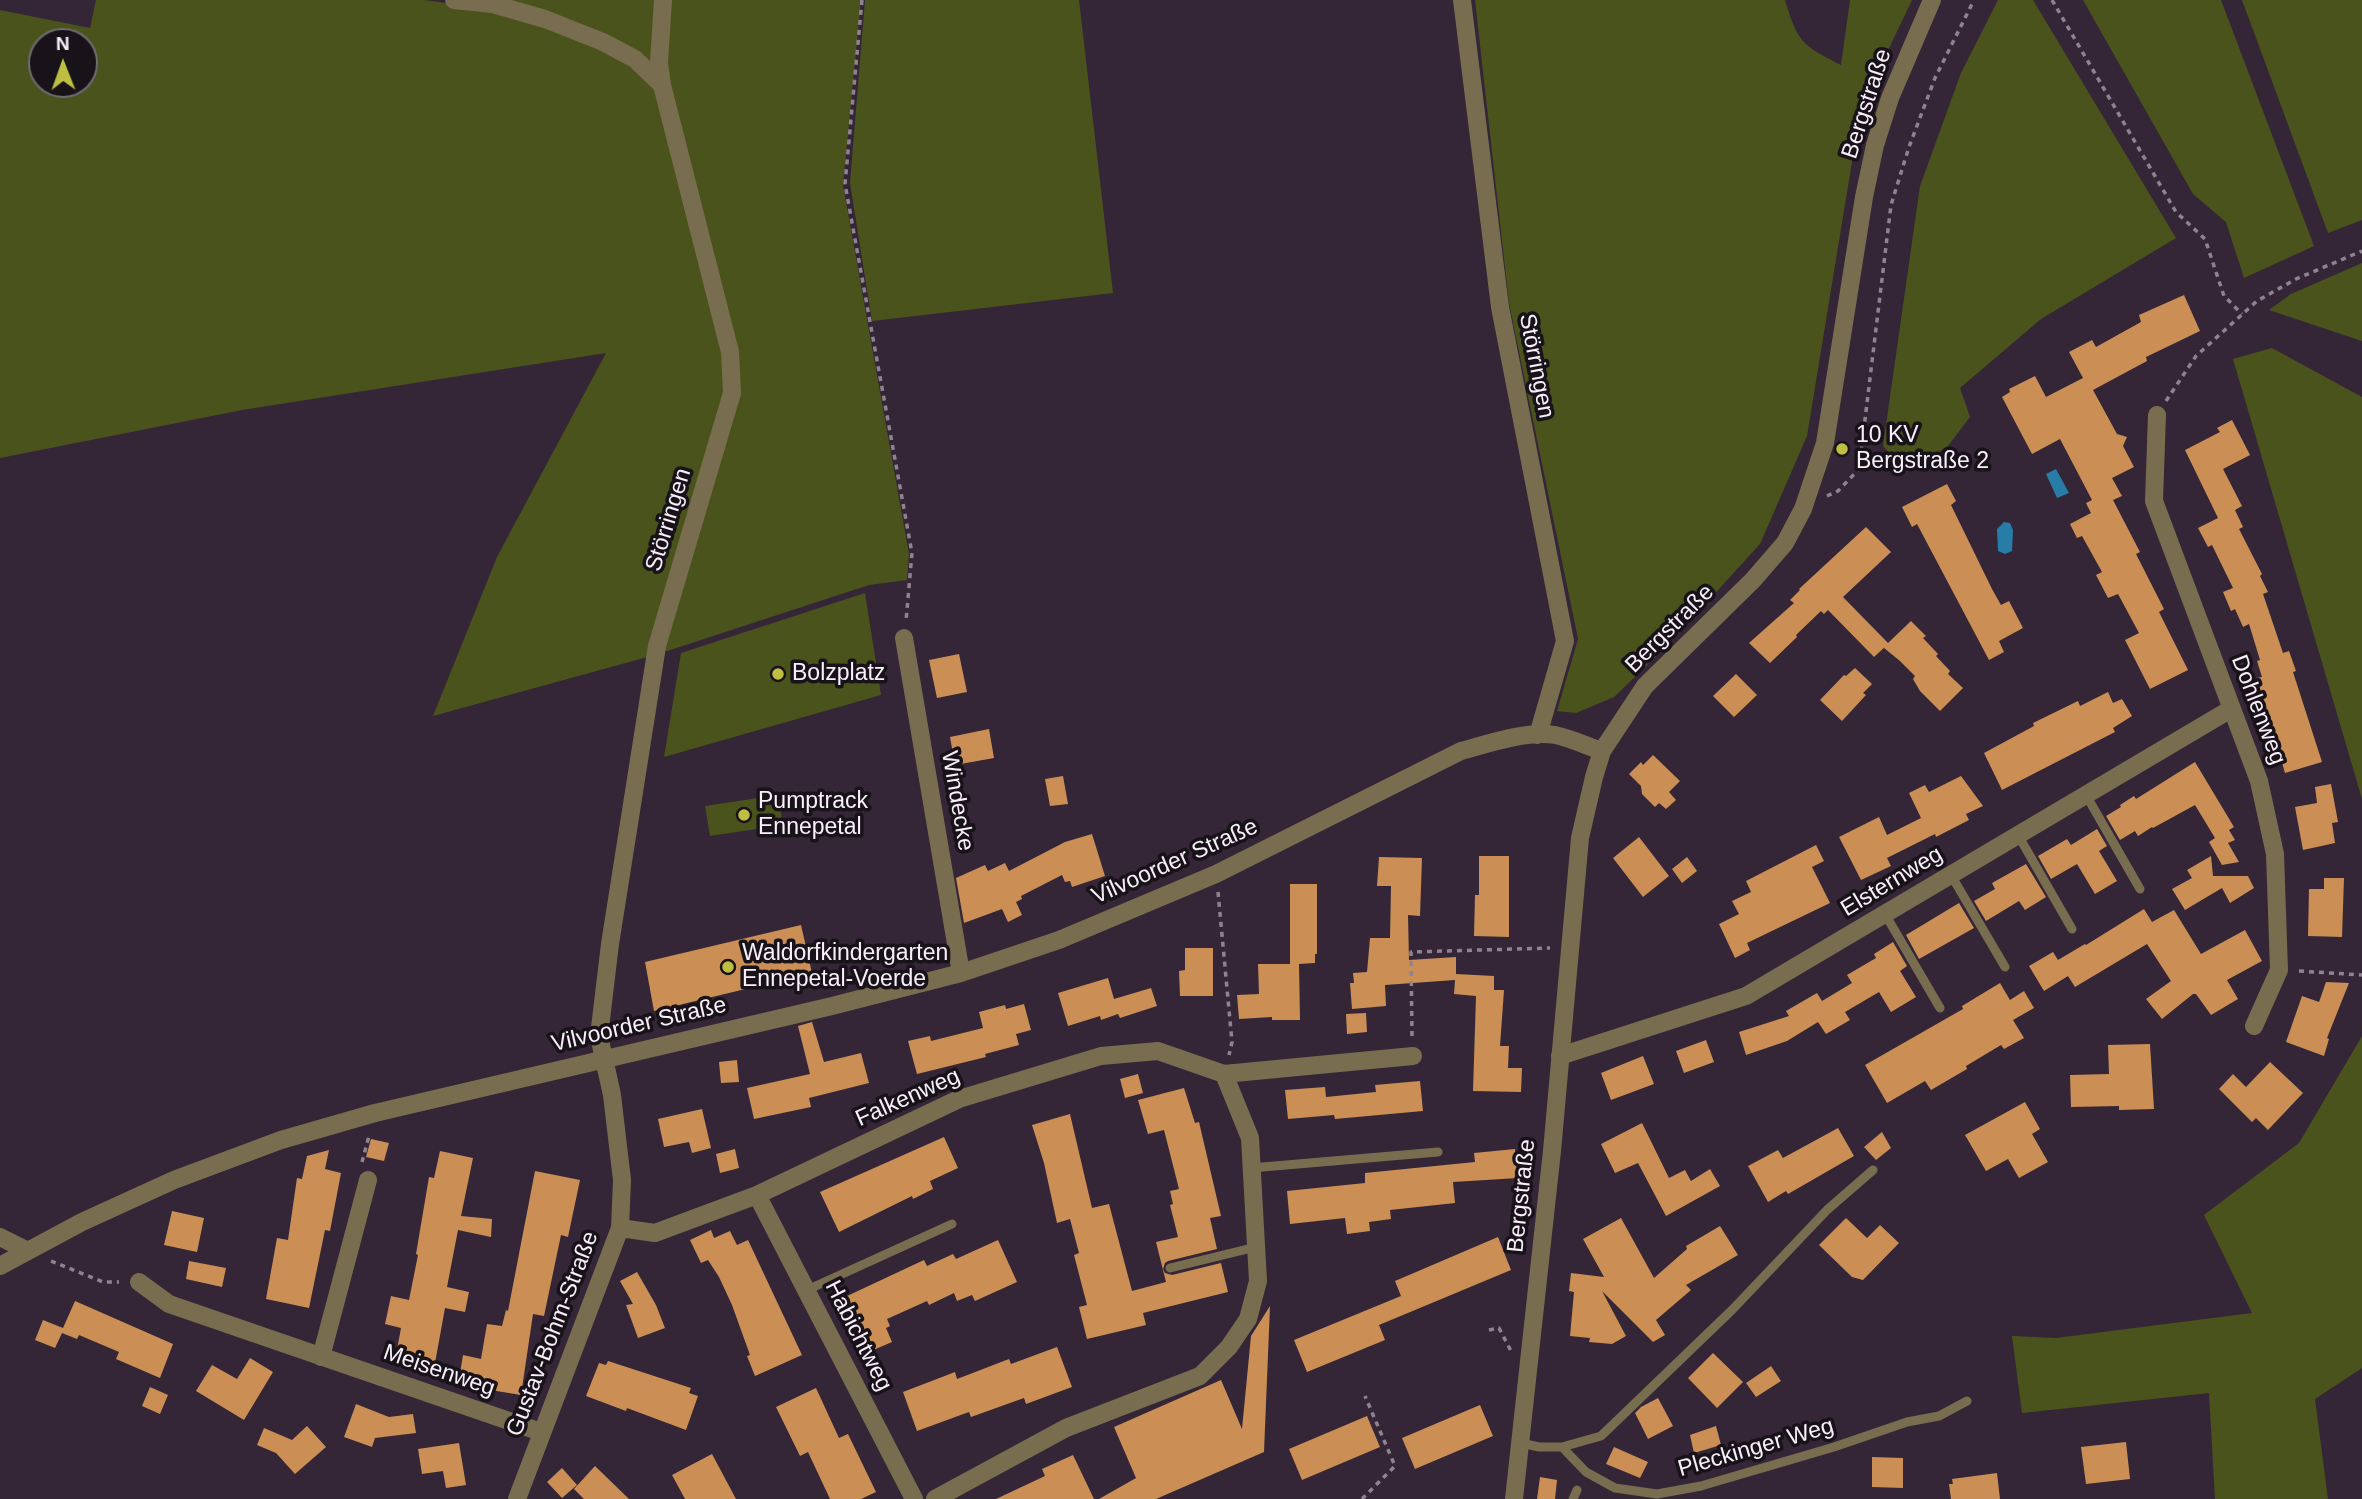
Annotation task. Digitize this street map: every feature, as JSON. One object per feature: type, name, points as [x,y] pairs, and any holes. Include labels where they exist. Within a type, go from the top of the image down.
[{"type":"street","points":[[454,0],[494,5],[545,19],[591,37],[635,59],[662,85]]},
{"type":"street","name":"Störringen","points":[[603,1059],[599,1036],[610,944],[657,646],[732,393],[730,352],[662,85],[659,63],[663,0]]},
{"type":"street","name":"Störringen","points":[[1462,0],[1500,307],[1565,641],[1538,735]]},
{"type":"street","name":"Bergstraße","points":[[1514,1499],[1580,838],[1594,777],[1602,751],[1645,686],[1753,580],[1785,542],[1803,509],[1825,443],[1864,197],[1875,145],[1891,98],[1932,0]]},
{"type":"street","name":"Dohlenweg","points":[[2157,415],[2154,501],[2259,781],[2275,854],[2279,970],[2254,1026]]},
{"type":"street","name":"Windecke","points":[[904,638],[961,973]]},
{"type":"street","name":"Elsternweg","points":[[1560,1056],[1746,996],[2231,709]]},
{"type":"street","name":"Vilvoorder Straße","points":[[0,1266],[82,1222],[195,1172],[281,1140],[375,1113],[832,1006],[961,973],[1059,940],[1216,874],[1461,751],[1500,741],[1554,735],[1602,751]]},
{"type":"street","name":"Falkenweg","points":[[620,1228],[655,1233],[757,1195],[959,1099],[1101,1056],[1158,1051],[1224,1074],[1413,1056]]},
{"type":"street","name":"Gustav-Bohm-Straße","points":[[517,1499],[620,1228],[622,1180],[612,1095],[603,1059]]},
{"type":"street","points":[[934,1499],[1066,1428],[1200,1376],[1229,1347],[1248,1320],[1258,1281],[1250,1138],[1224,1074]]},
{"type":"street","points":[[321,1357],[369,1180]]},
{"type":"street","name":"Habichtweg","points":[[757,1195],[914,1499]]},
{"type":"street","points":[[0,1237],[26,1250]]},
{"type":"street","name":"Meisenweg","points":[[139,1282],[169,1304],[541,1432]]},
{"type":"lane","points":[[2086,795],[2140,889]]},
{"type":"lane","points":[[2018,835],[2072,929]]},
{"type":"lane","points":[[1951,875],[2005,967]]},
{"type":"lane","points":[[1885,914],[1940,1007]]},
{"type":"lane","points":[[1251,1168],[1438,1152]]},
{"type":"lane","points":[[1521,1443],[1539,1447],[1562,1447],[1601,1436],[1732,1310],[1827,1210],[1873,1170]]},
{"type":"lane","points":[[807,1290],[953,1224]]},
{"type":"lane","points":[[1170,1268],[1256,1247]]},
{"type":"lane","name":"Pleckinger Weg","points":[[1562,1447],[1586,1472],[1615,1489],[1657,1494],[1700,1486],[1834,1447],[1907,1422],[1939,1416],[1967,1401]]},
{"type":"path","points":[[862,0],[845,184],[912,553],[904,638]]},
{"type":"path","points":[[1803,509],[1838,491],[1859,469],[1891,205],[1909,146],[1935,78],[1974,0]]},
{"type":"path","points":[[2052,0],[2176,212],[2205,239],[2224,296],[2242,314]]},
{"type":"path","points":[[2157,415],[2196,356],[2257,301],[2296,279],[2362,251]]},
{"type":"path","points":[[1216,874],[1232,1042],[1224,1074]]},
{"type":"path","points":[[1413,1056],[1410,952],[1536,948]]},
{"type":"path","points":[[2279,970],[2362,975]]},
{"type":"path","points":[[369,1180],[361,1166],[375,1113]]},
{"type":"path","points":[[26,1250],[103,1282],[139,1282]]},
{"type":"path","points":[[1489,1331],[1499,1328],[1509,1351]]},
{"type":"path","points":[[1362,1499],[1395,1466],[1365,1396]]},
{"type":"green space","points":[[96,0],[424,0],[488,9],[541,22],[631,62],[654,85],[729,379],[651,656],[433,716],[497,557],[606,353],[242,410],[0,458],[0,10],[90,28]]},
{"type":"green space","points":[[490,0],[661,0],[657,75]]},
{"type":"green space","points":[[666,0],[861,0],[843,185],[909,554],[907,580],[869,585],[658,654],[736,393],[665,84]]},
{"type":"green space","points":[[865,0],[1079,0],[1113,293],[872,321],[850,183]]},
{"type":"green space","points":[[1475,0],[1785,0],[1803,41],[1841,65],[1850,0],[1912,0],[1861,107],[1807,436],[1760,544],[1666,647],[1614,697],[1576,713],[1557,711],[1578,639],[1509,303]]},
{"type":"green space","points":[[1998,0],[2033,0],[2176,238],[2041,319],[1960,388],[1970,417],[1948,446],[1907,472],[1883,446],[1920,186],[1961,73]]},
{"type":"green space","points":[[2083,0],[2221,0],[2314,246],[2244,278],[2226,222],[2193,194]]},
{"type":"green space","points":[[2242,0],[2362,0],[2362,220],[2328,233]]},
{"type":"green space","points":[[2362,263],[2362,341],[2269,310],[2291,294]]},
{"type":"green space","points":[[2272,348],[2362,397],[2362,799],[2233,359]]},
{"type":"green space","name":"Bolzplatz","points":[[865,593],[881,695],[664,757],[681,653]]},
{"type":"green space","name":"Pumptrack Ennepetal","points":[[778,795],[783,825],[710,836],[705,806]]},
{"type":"green space","points":[[2362,1036],[2362,1368],[2315,1399],[2328,1499],[2215,1499],[2209,1393],[2022,1413],[2012,1336],[2056,1338],[2252,1313],[2204,1215],[2299,1143]]},
{"type":"water","points":[[2056,469],[2069,493],[2057,498],[2046,474]]},
{"type":"water","points":[[2004,522],[2010,523],[2013,530],[2012,551],[2005,554],[1998,551],[1997,529]]},
{"type":"building","points":[[2184,295],[2200,331],[2146,357],[2147,361],[2093,390],[2117,434],[2127,437],[2123,446],[2134,467],[2112,478],[2122,496],[2113,500],[2140,552],[2136,554],[2164,609],[2159,612],[2188,670],[2150,689],[2125,640],[2139,633],[2118,594],[2108,598],[2096,575],[2102,572],[2082,536],[2077,538],[2070,524],[2091,513],[2086,503],[2092,500],[2060,439],[2032,454],[2002,397],[2010,392],[2009,389],[2035,376],[2046,397],[2083,378],[2069,352],[2092,340],[2096,347],[2141,322],[2139,315]]},
{"type":"building","points":[[2232,420],[2250,455],[2223,469],[2242,506],[2235,510],[2243,527],[2239,529],[2262,574],[2260,576],[2268,592],[2263,594],[2283,653],[2289,651],[2296,671],[2293,672],[2322,762],[2285,773],[2257,678],[2262,677],[2257,661],[2260,660],[2249,624],[2243,627],[2235,609],[2231,611],[2223,592],[2233,588],[2212,545],[2208,547],[2198,528],[2218,518],[2185,450],[2220,432],[2217,428]]},
{"type":"building","points":[[1947,484],[1956,501],[1951,505],[1992,589],[2001,605],[2009,601],[2023,628],[1999,641],[2004,652],[1989,660],[1917,524],[1912,527],[1902,507]]},
{"type":"building","points":[[1866,527],[1891,552],[1843,597],[1888,643],[1911,621],[1926,636],[1923,638],[1950,671],[1948,674],[1963,688],[1940,711],[1920,691],[1913,679],[1915,676],[1884,648],[1886,646],[1874,657],[1828,610],[1824,614],[1821,611],[1770,663],[1749,643],[1794,603],[1790,600],[1799,589]]},
{"type":"building","points":[[959,654],[967,692],[937,698],[929,660]]},
{"type":"building","points":[[1855,668],[1872,684],[1863,693],[1866,695],[1842,721],[1820,700],[1844,675]]},
{"type":"building","points":[[1736,674],[1757,695],[1734,717],[1713,696]]},
{"type":"building","points":[[2108,692],[2113,703],[2122,699],[2132,716],[2113,728],[2115,732],[2002,790],[1984,753],[2034,726],[2033,723],[2078,701],[2080,706]]},
{"type":"building","points":[[989,729],[994,758],[955,765],[950,737]]},
{"type":"building","points":[[1653,755],[1680,781],[1669,792],[1676,800],[1666,809],[1659,803],[1655,807],[1642,794],[1641,786],[1629,774]]},
{"type":"building","points":[[2195,762],[2234,827],[2229,830],[2235,840],[2228,843],[2239,862],[2222,865],[2209,842],[2215,838],[2195,805],[2138,836],[2135,831],[2120,840],[2106,816],[2134,796],[2136,799]]},
{"type":"building","points":[[1063,776],[1068,804],[1050,806],[1045,779]]},
{"type":"building","points":[[1961,776],[1983,806],[1966,814],[1969,820],[1887,858],[1891,866],[1861,880],[1839,837],[1879,817],[1887,835],[1921,818],[1909,793],[1925,785],[1929,792]]},
{"type":"building","points":[[2331,784],[2338,822],[2332,823],[2335,843],[2303,850],[2295,807],[2317,803],[2315,787]]},
{"type":"building","points":[[2097,829],[2107,846],[2099,851],[2117,881],[2095,894],[2077,864],[2051,879],[2038,856],[2067,839],[2071,845]]},
{"type":"building","points":[[1092,834],[1105,876],[1072,887],[1070,881],[1065,882],[1062,875],[1021,896],[1022,899],[1016,902],[1022,915],[1008,922],[1002,909],[964,923],[956,878],[985,865],[988,871],[1005,863],[1009,871],[1065,842]]},
{"type":"building","points":[[1639,837],[1669,876],[1643,897],[1613,858]]},
{"type":"building","points":[[1816,845],[1824,861],[1812,867],[1830,903],[1747,943],[1750,950],[1735,958],[1719,924],[1739,914],[1732,901],[1751,892],[1746,881]]},
{"type":"building","points":[[1479,856],[1509,856],[1509,937],[1474,936],[1475,895],[1479,895]]},
{"type":"building","points":[[2211,856],[2213,876],[2248,876],[2254,888],[2230,903],[2222,888],[2185,910],[2172,889],[2192,878],[2187,870]]},
{"type":"building","points":[[1379,857],[1422,858],[1420,916],[1408,915],[1409,960],[1456,957],[1456,974],[1494,976],[1494,990],[1504,990],[1500,1046],[1509,1046],[1508,1068],[1522,1068],[1521,1092],[1473,1091],[1476,996],[1454,994],[1455,980],[1385,985],[1386,1006],[1352,1009],[1350,983],[1354,983],[1353,973],[1367,972],[1370,938],[1390,938],[1391,886],[1377,886]]},
{"type":"building","points":[[1687,857],[1697,871],[1682,883],[1672,869]]},
{"type":"building","points":[[2026,864],[2046,897],[2025,910],[2019,901],[1986,921],[1974,901],[1995,889],[1992,883]]},
{"type":"building","points":[[2324,878],[2344,878],[2342,937],[2308,936],[2309,889],[2324,889]]},
{"type":"building","points":[[1290,884],[1317,884],[1317,954],[1315,963],[1299,964],[1300,1020],[1272,1020],[1272,1017],[1239,1019],[1237,995],[1259,994],[1258,964],[1290,964]]},
{"type":"building","points":[[1959,903],[1974,928],[1919,959],[1906,935]]},
{"type":"building","points":[[2144,909],[2152,922],[2174,910],[2201,954],[2245,930],[2262,961],[2227,980],[2238,999],[2211,1015],[2196,994],[2193,994],[2162,1019],[2146,999],[2171,981],[2147,944],[2075,987],[2068,976],[2044,991],[2029,966],[2053,952],[2058,960]]},
{"type":"building","name":"Waldorfkindergarten Ennepetal-Voerde","points":[[801,925],[812,973],[654,1011],[645,962]]},
{"type":"building","points":[[1893,942],[1907,966],[1900,971],[1916,997],[1891,1012],[1879,992],[1845,1012],[1850,1020],[1826,1034],[1818,1022],[1787,1041],[1746,1055],[1739,1032],[1789,1016],[1786,1011],[1817,993],[1822,1001],[1852,983],[1847,975],[1876,958],[1874,954]]},
{"type":"building","points":[[1185,948],[1213,948],[1213,996],[1180,996],[1179,971],[1185,970]]},
{"type":"building","points":[[1108,978],[1114,999],[1151,988],[1157,1006],[1120,1018],[1118,1014],[1101,1020],[1100,1016],[1068,1026],[1058,993]]},
{"type":"building","points":[[2326,982],[2349,983],[2327,1038],[2329,1039],[2324,1056],[2286,1042],[2302,996],[2319,1002]]},
{"type":"building","points":[[2000,983],[2010,1000],[2024,991],[2034,1008],[2013,1020],[2024,1038],[2004,1049],[2001,1045],[1931,1090],[1925,1081],[1887,1103],[1865,1065],[1963,1009],[1962,1006]]},
{"type":"building","points":[[1024,1004],[1031,1030],[1016,1034],[1019,1045],[985,1054],[986,1057],[917,1074],[908,1041],[930,1036],[931,1041],[983,1028],[979,1012],[1005,1005],[1006,1009]]},
{"type":"building","points":[[1366,1013],[1367,1032],[1347,1034],[1346,1014]]},
{"type":"building","points":[[812,1022],[824,1062],[861,1053],[869,1083],[809,1098],[811,1107],[754,1119],[747,1088],[810,1074],[798,1026]]},
{"type":"building","points":[[1706,1040],[1714,1062],[1684,1073],[1676,1051]]},
{"type":"building","points":[[2150,1044],[2154,1109],[2119,1110],[2119,1106],[2071,1107],[2070,1075],[2109,1074],[2108,1045]]},
{"type":"building","points":[[1643,1056],[1654,1084],[1611,1100],[1601,1073]]},
{"type":"building","points":[[737,1060],[739,1082],[721,1083],[719,1062]]},
{"type":"building","points":[[2270,1062],[2303,1093],[2268,1130],[2256,1118],[2252,1122],[2219,1089],[2233,1074],[2246,1087]]},
{"type":"building","points":[[1138,1074],[1143,1093],[1125,1098],[1120,1079]]},
{"type":"building","points":[[1420,1081],[1423,1111],[1335,1119],[1334,1115],[1288,1119],[1285,1090],[1325,1087],[1326,1097],[1376,1092],[1375,1085]]},
{"type":"building","points":[[1184,1088],[1195,1123],[1199,1122],[1221,1216],[1210,1218],[1217,1249],[1168,1261],[1163,1269],[1165,1273],[1172,1275],[1221,1263],[1228,1292],[1143,1313],[1146,1325],[1087,1339],[1079,1307],[1087,1305],[1074,1255],[1079,1253],[1070,1219],[1057,1223],[1044,1163],[1032,1125],[1070,1114],[1092,1208],[1109,1204],[1132,1291],[1166,1282],[1156,1242],[1178,1237],[1170,1205],[1173,1204],[1170,1191],[1179,1189],[1164,1130],[1148,1134],[1138,1100]]},
{"type":"building","points":[[2025,1102],[2040,1129],[2032,1134],[2048,1162],[2019,1178],[2008,1159],[1986,1171],[1965,1135]]},
{"type":"building","points":[[702,1109],[711,1148],[692,1153],[689,1142],[664,1147],[658,1119]]},
{"type":"building","points":[[1642,1123],[1669,1178],[1685,1170],[1691,1181],[1710,1169],[1720,1186],[1666,1216],[1638,1163],[1615,1173],[1601,1144]]},
{"type":"building","points":[[1838,1128],[1854,1156],[1788,1194],[1786,1191],[1768,1202],[1748,1166],[1778,1150],[1783,1158]]},
{"type":"building","points":[[1882,1132],[1891,1148],[1876,1160],[1864,1147]]},
{"type":"building","points":[[944,1137],[958,1168],[930,1181],[933,1189],[913,1199],[912,1196],[839,1232],[820,1192]]},
{"type":"building","points":[[371,1139],[389,1143],[384,1161],[366,1157]]},
{"type":"building","points":[[735,1149],[739,1168],[720,1173],[716,1154]]},
{"type":"building","points":[[1515,1149],[1518,1178],[1453,1182],[1455,1203],[1390,1210],[1391,1219],[1369,1222],[1370,1231],[1347,1234],[1345,1218],[1290,1224],[1287,1191],[1365,1183],[1365,1173],[1475,1162],[1474,1153]]},
{"type":"building","points":[[329,1150],[325,1169],[341,1173],[330,1231],[325,1230],[309,1308],[266,1299],[277,1238],[288,1240],[297,1178],[302,1179],[307,1156]]},
{"type":"building","points":[[440,1151],[473,1158],[461,1216],[492,1219],[491,1237],[458,1230],[447,1287],[469,1292],[465,1312],[445,1308],[435,1363],[396,1355],[401,1328],[385,1324],[391,1296],[409,1300],[429,1177],[434,1178]]},
{"type":"building","points":[[535,1171],[580,1180],[568,1237],[561,1235],[544,1316],[533,1314],[521,1395],[472,1387],[473,1381],[459,1379],[463,1355],[481,1359],[487,1324],[502,1326],[506,1310],[508,1311]]},
{"type":"building","points":[[172,1211],[204,1218],[197,1252],[164,1245]]},
{"type":"building","points":[[1621,1218],[1654,1278],[1687,1249],[1686,1246],[1720,1226],[1738,1255],[1686,1285],[1691,1290],[1656,1320],[1665,1335],[1653,1342],[1602,1291],[1626,1336],[1612,1344],[1589,1342],[1590,1338],[1570,1336],[1574,1292],[1569,1291],[1571,1273],[1604,1277],[1583,1239]]},
{"type":"building","points":[[1846,1218],[1867,1238],[1880,1225],[1899,1243],[1863,1280],[1852,1277],[1819,1245]]},
{"type":"building","points":[[711,1230],[714,1238],[730,1231],[737,1245],[748,1240],[802,1355],[755,1376],[732,1305],[719,1277],[708,1260],[701,1263],[690,1240]]},
{"type":"building","points":[[1498,1237],[1511,1270],[1379,1325],[1385,1340],[1307,1372],[1294,1340],[1401,1296],[1395,1281]]},
{"type":"building","points":[[998,1240],[1017,1282],[975,1301],[972,1295],[957,1301],[954,1293],[929,1305],[927,1301],[887,1319],[890,1326],[886,1328],[892,1342],[871,1351],[845,1297],[924,1260],[927,1266],[953,1254],[956,1259]]},
{"type":"building","points":[[189,1261],[226,1268],[222,1287],[186,1279]]},
{"type":"building","points":[[637,1272],[656,1305],[665,1328],[638,1338],[626,1305],[633,1304],[620,1281]]},
{"type":"building","points":[[75,1301],[173,1344],[160,1378],[116,1359],[119,1352],[79,1335],[77,1339],[62,1333],[55,1348],[35,1340],[43,1320],[63,1328]]},
{"type":"building","points":[[1270,1306],[1264,1452],[1156,1499],[1099,1499],[1136,1478],[1114,1427],[1221,1380],[1242,1429],[1251,1336]]},
{"type":"building","points":[[1057,1347],[1072,1387],[1026,1404],[1024,1398],[971,1417],[969,1412],[917,1431],[903,1392],[955,1372],[957,1379],[1009,1359],[1011,1364]]},
{"type":"building","points":[[1713,1353],[1743,1382],[1717,1408],[1688,1378]]},
{"type":"building","points":[[250,1358],[273,1372],[244,1420],[196,1391],[212,1365],[237,1379]]},
{"type":"building","points":[[608,1361],[691,1388],[689,1393],[698,1396],[686,1430],[586,1396],[599,1363],[606,1365]]},
{"type":"building","points":[[1771,1366],[1781,1381],[1756,1397],[1746,1383]]},
{"type":"building","points":[[150,1387],[168,1395],[160,1414],[142,1406]]},
{"type":"building","points":[[816,1388],[839,1438],[848,1434],[876,1492],[861,1499],[830,1499],[808,1452],[800,1456],[776,1407]]},
{"type":"building","points":[[1658,1398],[1673,1426],[1648,1439],[1635,1413]]},
{"type":"building","points":[[356,1404],[389,1417],[413,1414],[416,1433],[375,1438],[372,1447],[344,1437]]},
{"type":"building","points":[[1480,1405],[1493,1436],[1415,1469],[1402,1438]]},
{"type":"building","points":[[1367,1416],[1380,1447],[1302,1480],[1289,1449]]},
{"type":"building","points":[[307,1426],[326,1447],[295,1474],[276,1453],[257,1445],[264,1428],[292,1440]]},
{"type":"building","points":[[1716,1426],[1721,1445],[1694,1453],[1690,1435]]},
{"type":"building","points":[[2126,1442],[2130,1479],[2086,1484],[2081,1447]]},
{"type":"building","points":[[459,1443],[466,1485],[446,1488],[443,1471],[422,1474],[418,1449]]},
{"type":"building","points":[[1614,1447],[1648,1462],[1640,1478],[1606,1464]]},
{"type":"building","points":[[712,1454],[736,1499],[685,1499],[672,1475]]},
{"type":"building","points":[[1073,1455],[1094,1499],[996,1499],[1045,1476],[1042,1469]]},
{"type":"building","points":[[1872,1457],[1903,1458],[1903,1488],[1872,1487]]},
{"type":"building","points":[[595,1466],[629,1499],[584,1499],[574,1489]]},
{"type":"building","points":[[562,1468],[577,1485],[562,1498],[547,1482]]},
{"type":"building","points":[[1997,1473],[2000,1499],[1951,1499],[1949,1484],[1953,1484],[1952,1479]]},
{"type":"building","points":[[1540,1477],[1557,1480],[1555,1499],[1537,1499]]},
{"type":"place","name":"10 KV Bergstraße 2","points":[[1842,449]]},
{"type":"place","name":"Bolzplatz","points":[[778,674]]},
{"type":"place","name":"Pumptrack Ennepetal","points":[[744,815]]},
{"type":"place","name":"Waldorfkindergarten Ennepetal-Voerde","points":[[728,967]]}]
